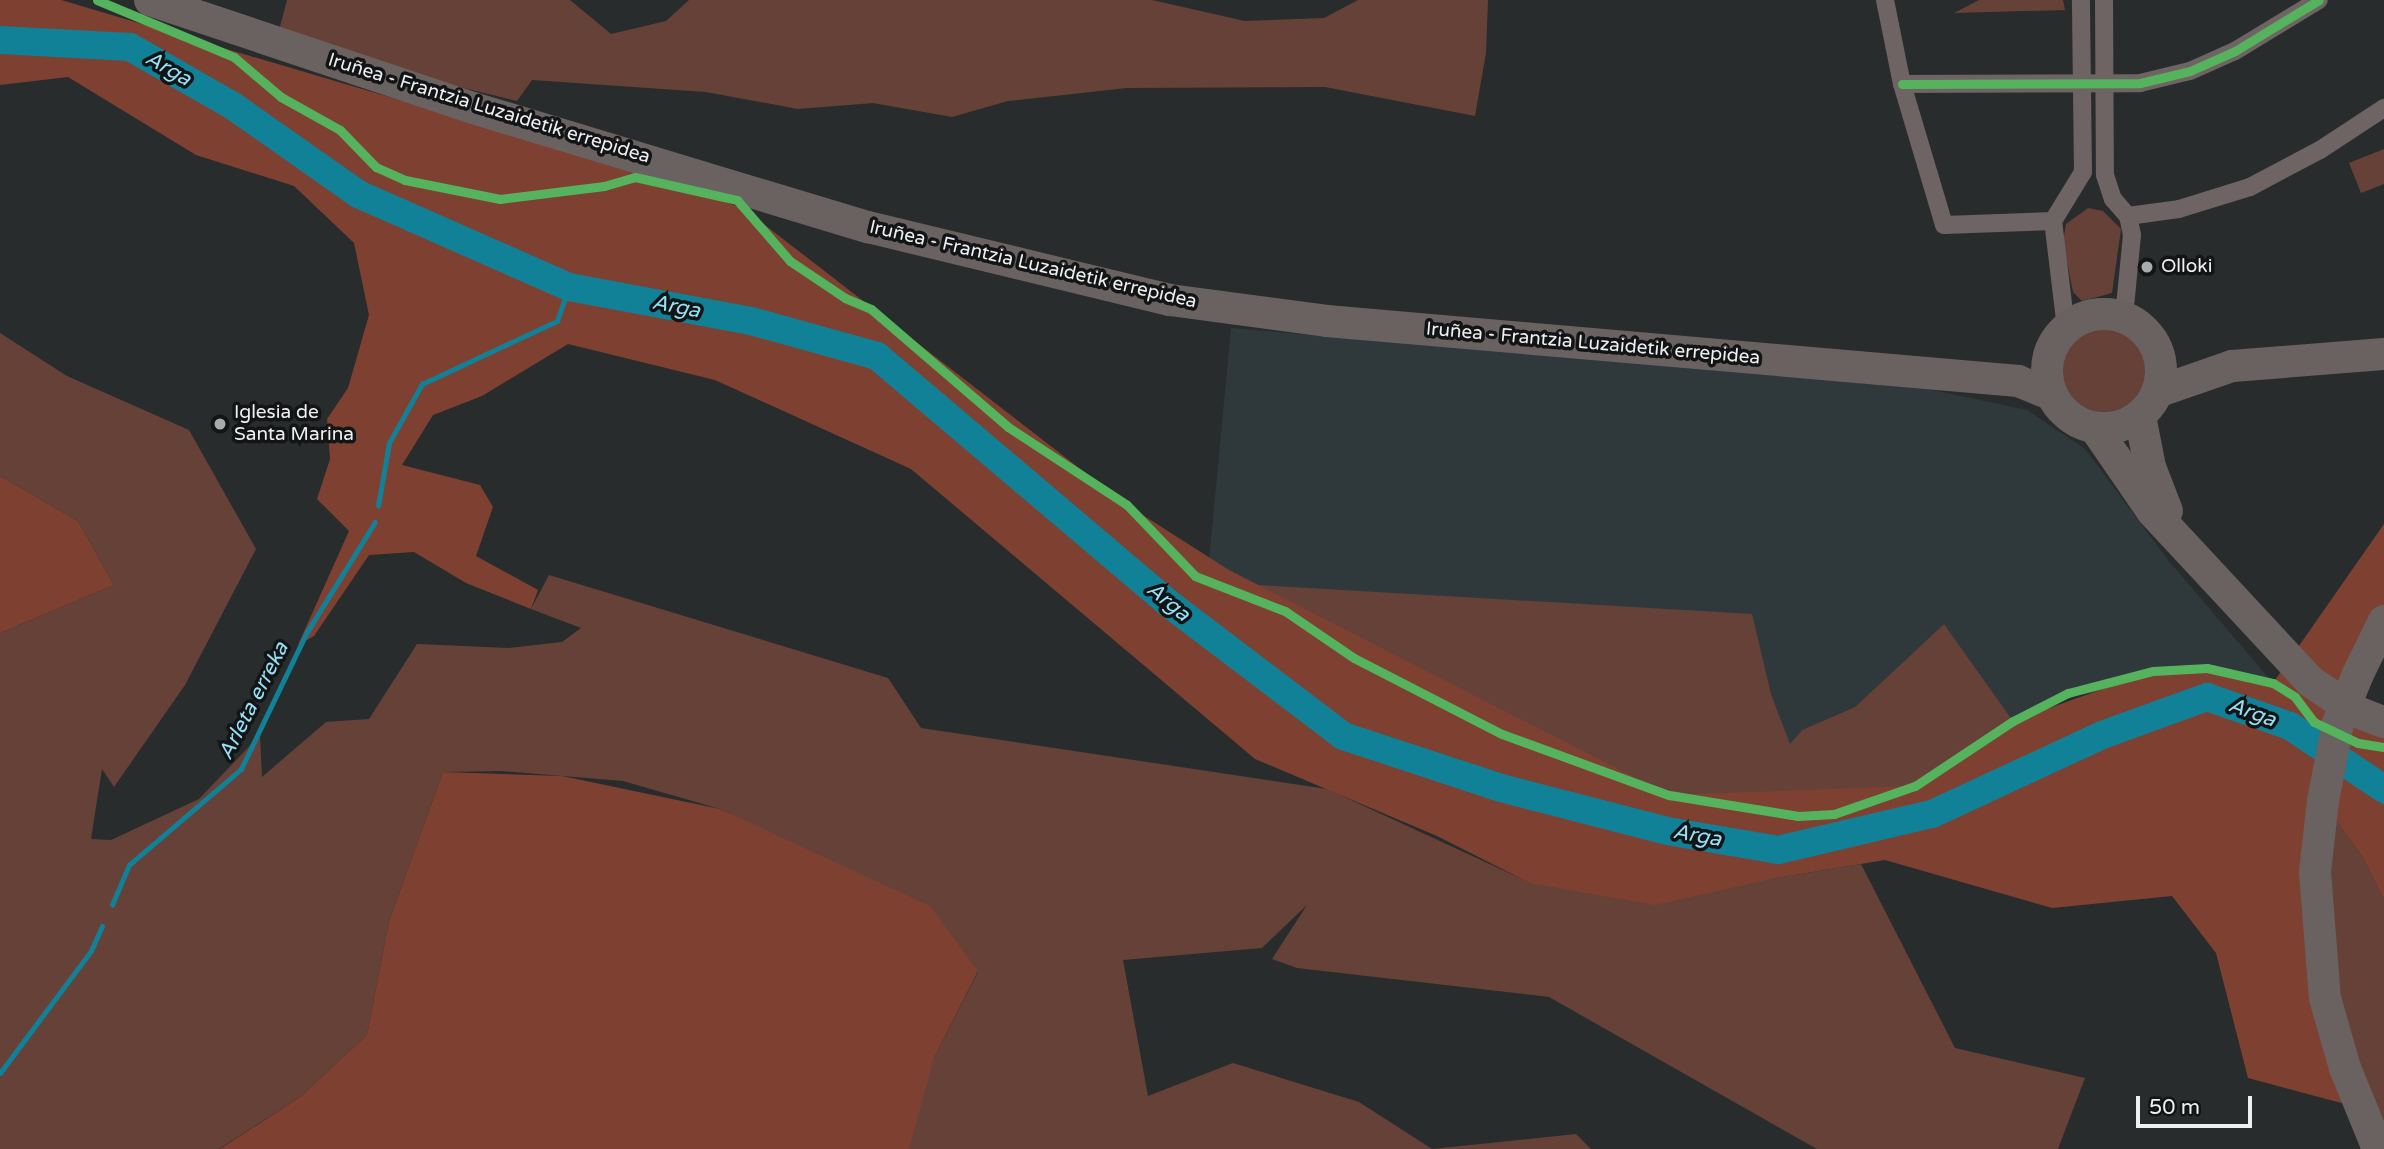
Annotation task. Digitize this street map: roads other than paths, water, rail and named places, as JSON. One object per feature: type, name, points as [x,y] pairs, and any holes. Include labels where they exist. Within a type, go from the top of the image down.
[{"type":"highway","name":"Iruñea - Frantzia Luzaidetik errepidea","points":[[150,0],[473,108],[868,227],[1170,300],[1327,321],[1948,374]]},
{"type":"highway","points":[[2052,395],[2048,356],[2066,328],[2093,314],[2124,317],[2145,331],[2158,352],[2149,404],[2150,467],[2182,540]]},
{"type":"highway","points":[[2158,352],[2232,366]]},
{"type":"highway","points":[[1948,374],[2018,381],[2052,395],[2069,417],[2095,428],[2126,424],[2149,404],[2192,376],[2232,366],[2379,355]]},
{"type":"highway","points":[[1948,374],[2048,356]]},
{"type":"highway","points":[[2095,428],[2152,511],[2182,540],[2310,681],[2352,710],[2384,722]]},
{"type":"highway","points":[[2378,1149],[2344,1068],[2325,998],[2315,872],[2322,801],[2338,723],[2384,621]]},
{"type":"street","points":[[1885,0],[1902,84],[1944,225],[2053,220]]},
{"type":"street","points":[[2066,328],[2053,220],[2083,172],[2081,0]]},
{"type":"street","points":[[2104,0],[2105,175],[2113,199],[2128,216],[2132,235],[2124,317]]},
{"type":"street","points":[[1902,84],[2140,83],[2190,71],[2235,51],[2319,0]]},
{"type":"street","points":[[2128,216],[2179,209],[2250,187],[2284,171],[2384,108]]},
{"type":"street","points":[[2070,195],[2096,191],[2113,199]]},
{"type":"water","points":[[2314,743],[2384,772],[2384,805],[2330,766]]},
{"type":"waterway","name":"Arga","points":[[0,40],[130,47],[233,106],[358,194],[569,287],[751,321],[877,356],[1168,603],[1343,736],[1501,788],[1667,831],[1778,850],[1932,814],[2102,735],[2207,697],[2290,726],[2384,789]]},
{"type":"waterway","name":"Arleta erreka","points":[[378,506],[389,443],[422,384],[557,321],[569,287]]},
{"type":"waterway","name":"Arleta erreka","points":[[112,905],[129,865],[241,769],[307,632],[375,522]]},
{"type":"waterway","name":"Arleta erreka","points":[[0,1073],[91,951],[102,926]]},
{"type":"place","name":"Olloki","points":[[2147,267]]},
{"type":"place","name":"Iglesia de Santa Marina","points":[[220,424]]}]
